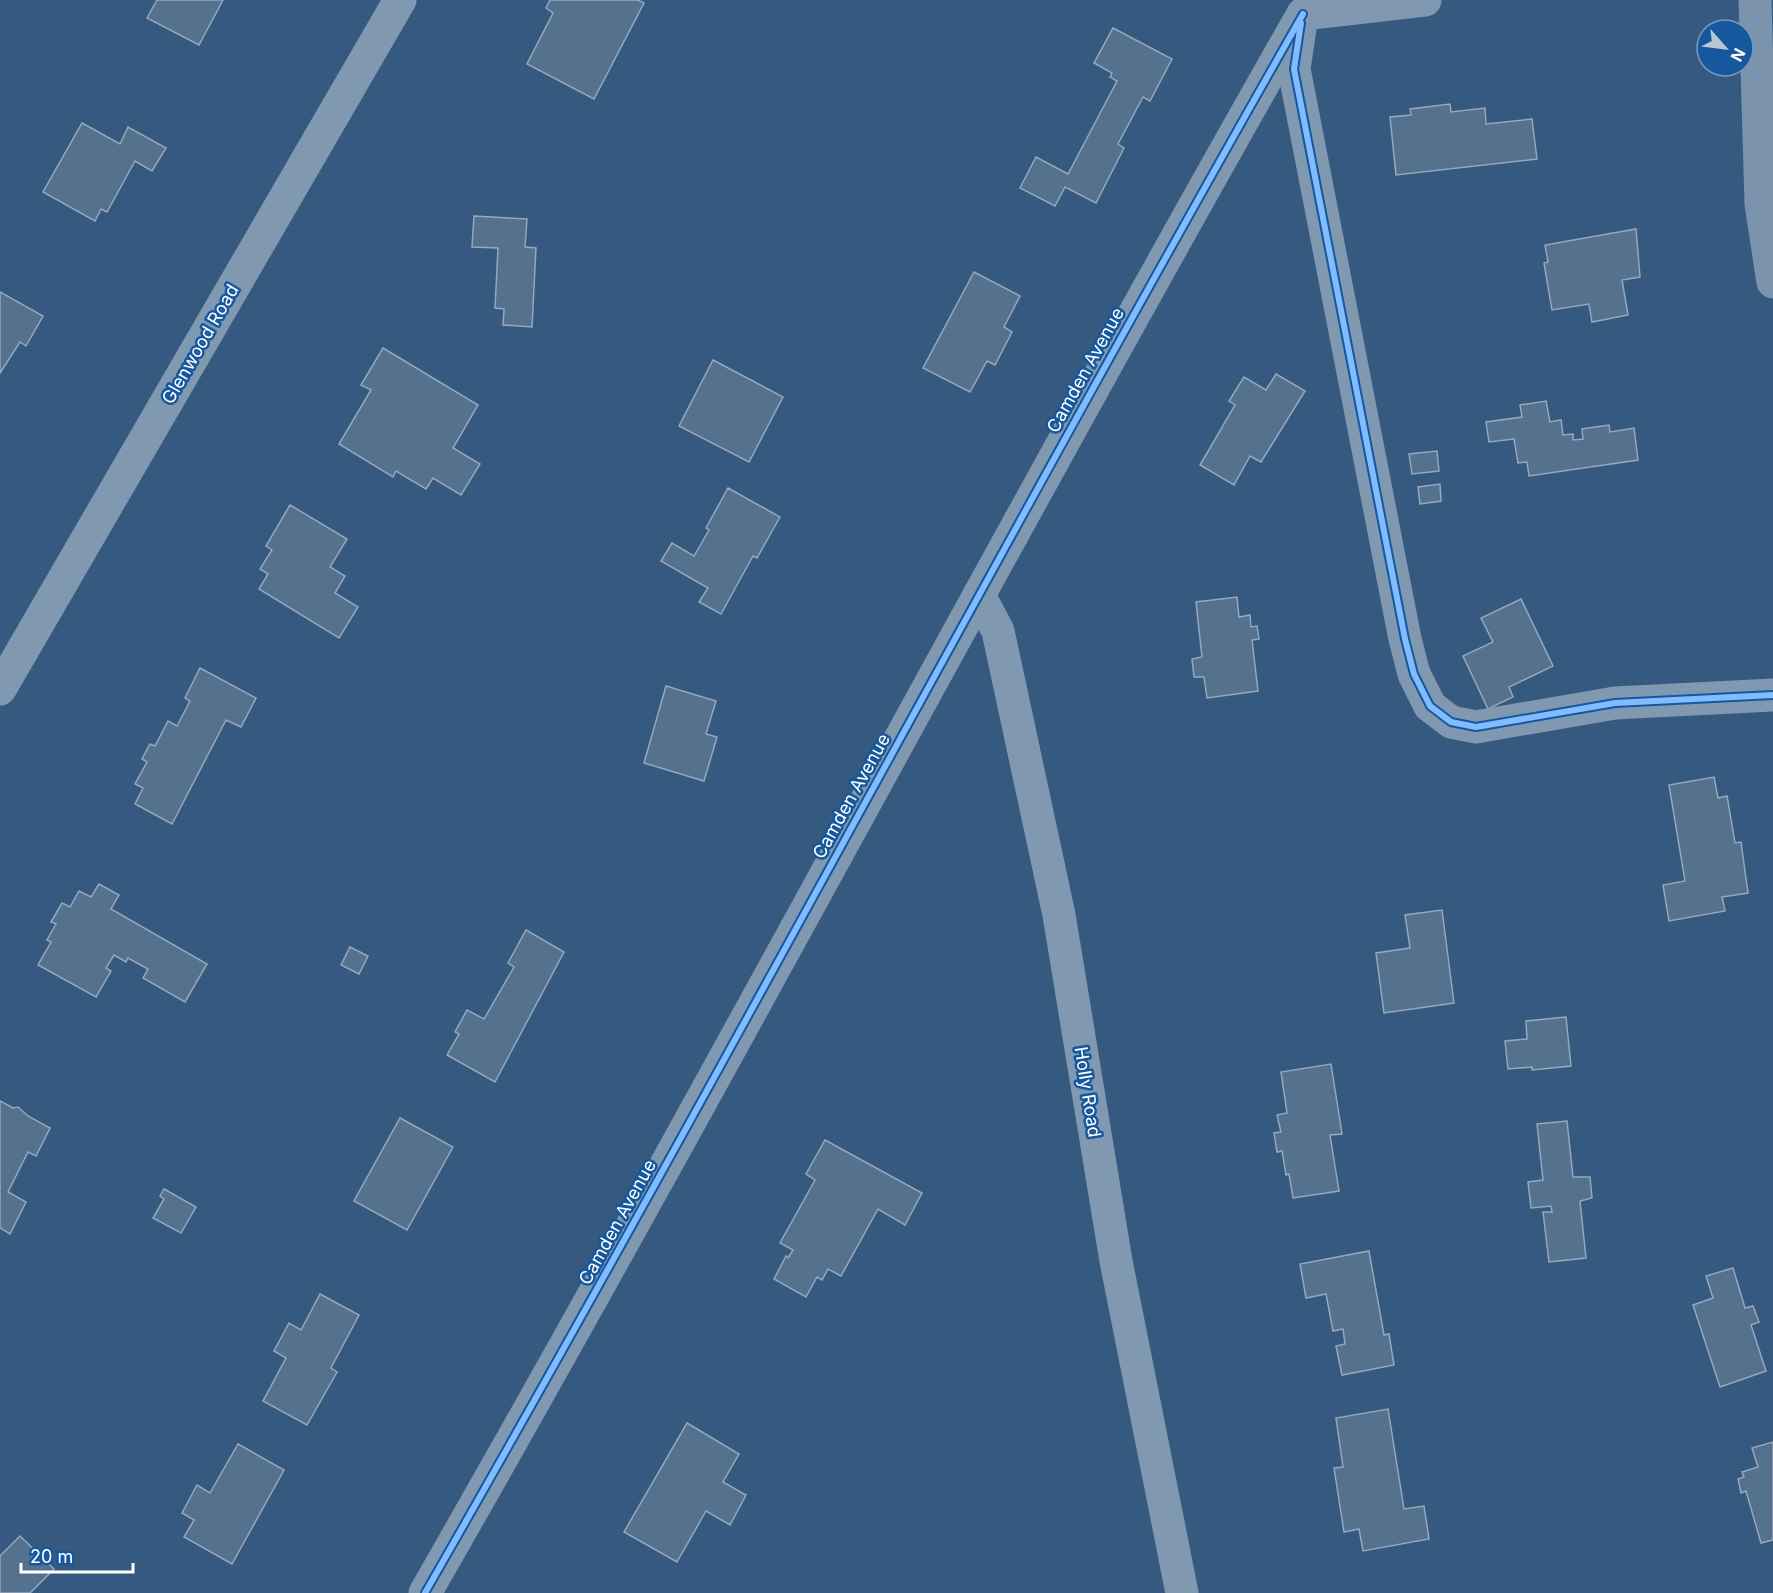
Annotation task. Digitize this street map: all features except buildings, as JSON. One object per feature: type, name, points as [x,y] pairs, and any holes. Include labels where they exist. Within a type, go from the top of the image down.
[{"type":"street","name":"Glenwood Road","points":[[0,689],[400,0]]},
{"type":"street","points":[[1425,0],[1297,7],[1294,69],[1405,639],[1414,674],[1431,706],[1451,722],[1476,727],[1615,703],[1773,695]]},
{"type":"street","points":[[1755,0],[1761,204],[1773,282]]},
{"type":"street","name":"Camden Avenue","points":[[425,1593],[555,1367],[979,595],[1297,7]]},
{"type":"street","name":"Holly Road","points":[[979,595],[998,631],[1059,915],[1116,1261],[1182,1593]]},
{"type":"cycle path","points":[[425,1593],[647,1199],[1082,408],[1303,14]]},
{"type":"cycle path","points":[[1301,23],[1294,69],[1405,639],[1414,674],[1430,706],[1451,722],[1476,727],[1615,703],[1773,695]]}]
